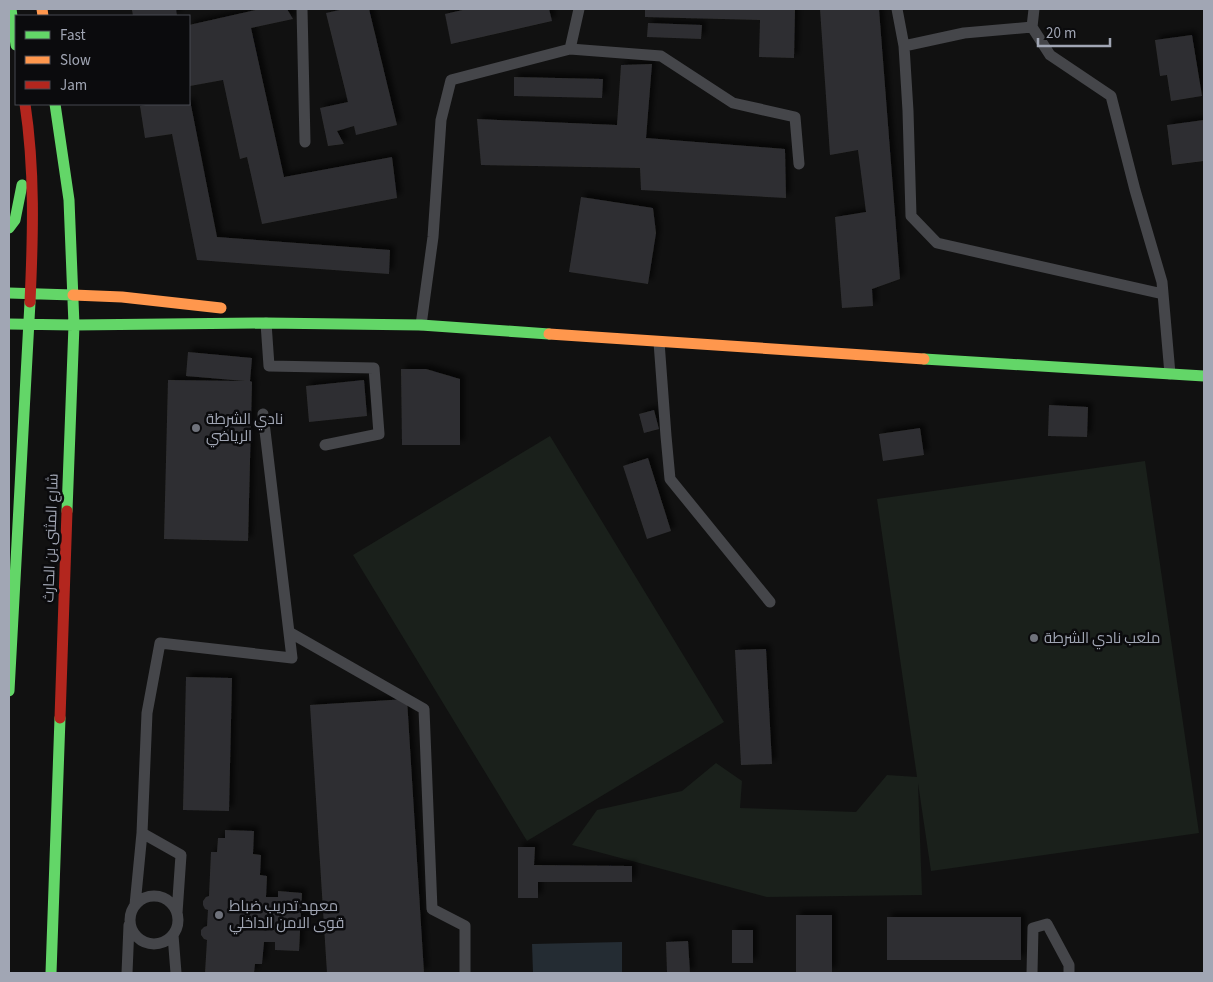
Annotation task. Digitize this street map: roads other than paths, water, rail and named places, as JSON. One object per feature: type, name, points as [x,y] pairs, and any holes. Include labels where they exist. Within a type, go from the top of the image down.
[{"type":"main road","points":[[11,9],[15,38]]},
{"type":"main road","points":[[9,691],[33,238],[30,137],[25,105]]},
{"type":"main road","name":"شارع المثنى بن الحارث","points":[[51,973],[74,325],[69,200],[55,105]]},
{"type":"main road","points":[[9,228],[15,220],[30,137]]},
{"type":"main road","points":[[9,293],[122,296],[228,309]]},
{"type":"main road","points":[[256,312],[352,324]]},
{"type":"main road","points":[[9,324],[266,323],[421,325],[1204,376]]},
{"type":"lane","points":[[302,9],[305,142]]},
{"type":"lane","points":[[570,49],[579,9]]},
{"type":"lane","points":[[897,9],[904,46],[911,216],[936,243],[1164,294]]},
{"type":"lane","points":[[1034,9],[1032,28],[1050,55],[1111,96],[1134,190],[1162,282],[1170,374]]},
{"type":"lane","points":[[904,46],[964,33],[1032,28]]},
{"type":"lane","points":[[421,325],[433,237],[441,120],[451,80],[570,49],[661,56],[733,104],[795,117],[800,164]]},
{"type":"lane","points":[[266,323],[269,366],[374,368],[379,434],[325,444]]},
{"type":"lane","points":[[659,342],[670,479],[770,602]]},
{"type":"lane","points":[[135,905],[142,833],[147,713],[160,643],[292,658],[263,414]]},
{"type":"lane","points":[[289,632],[424,709],[432,909],[465,926],[465,973]]},
{"type":"lane","points":[[129,919],[133,934],[138,940],[153,945],[161,944],[168,940],[177,928],[181,855],[142,833]]},
{"type":"lane","points":[[127,973],[129,919],[135,905],[147,896],[154,896],[168,901],[177,913]]},
{"type":"lane","points":[[1032,973],[1033,928],[1047,924],[1069,965],[1069,973]]},
{"type":"lane","points":[[173,935],[176,973]]},
{"type":"lane","points":[[52,960],[57,973]]},
{"type":"place","name":"نادي الشرطة الرياضي","points":[[196,428]]},
{"type":"place","name":"ملعب نادي الشرطة","points":[[1034,638]]},
{"type":"place","name":"معهد تدريب ضباط قوى الامن الداخلي","points":[[219,915]]}]
